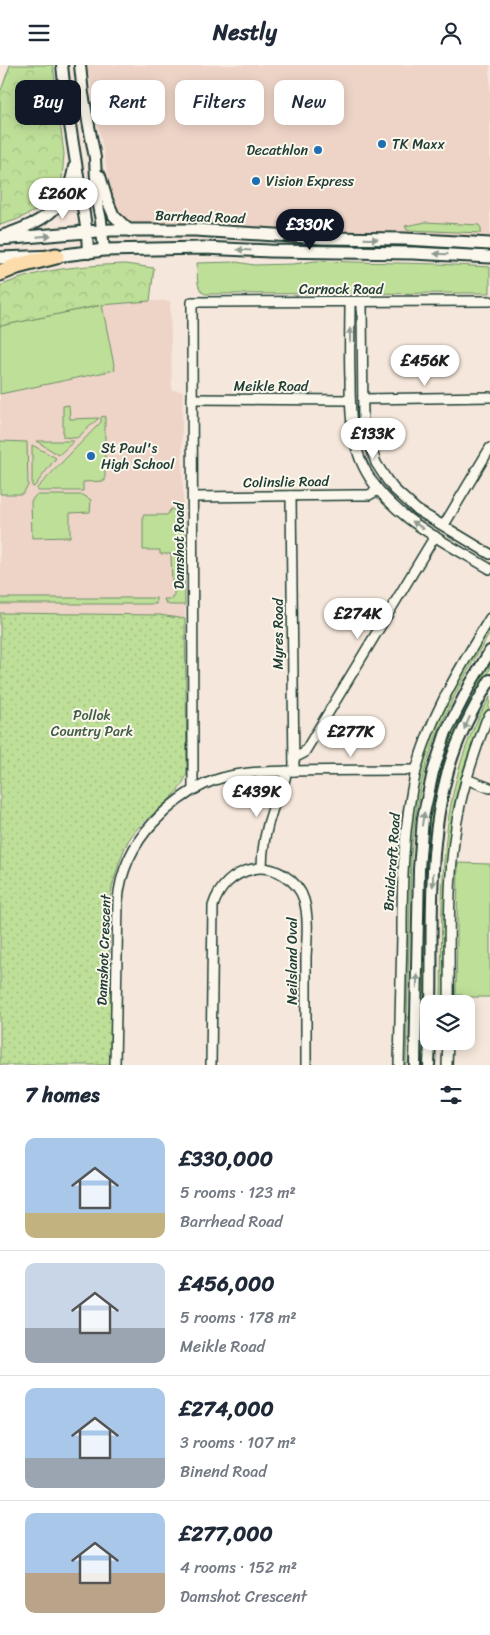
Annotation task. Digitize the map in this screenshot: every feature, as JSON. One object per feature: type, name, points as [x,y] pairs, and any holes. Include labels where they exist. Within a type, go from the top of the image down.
[{"type":"highway","points":[[0,273],[17,266],[56,256]]},
{"type":"main road","name":"Barrhead Road","points":[[0,238],[102,231],[195,230],[323,238],[405,239],[490,244]]},
{"type":"main road","points":[[0,258],[56,256],[104,250],[204,247],[270,251],[412,253],[490,257]]},
{"type":"street","points":[[62,65],[87,233],[88,253]]},
{"type":"street","points":[[80,65],[83,94],[95,158],[109,206],[114,216],[130,231]]},
{"type":"street","points":[[95,158],[97,201],[104,250]]},
{"type":"street","points":[[0,238],[33,225],[56,209],[68,189],[76,159]]},
{"type":"street","name":"Carnock Road","points":[[192,302],[362,303],[490,301]]},
{"type":"street","name":"Damshot Road","points":[[192,302],[193,789]]},
{"type":"street","points":[[350,303],[349,357],[352,431],[357,453],[367,473],[378,490],[406,517],[490,569]]},
{"type":"street","points":[[362,303],[364,424],[371,449],[381,471],[394,489],[417,510],[490,554]]},
{"type":"street","points":[[349,357],[362,357]]},
{"type":"street","points":[[363,399],[490,397]]},
{"type":"street","name":"Meikle Road","points":[[192,399],[350,400]]},
{"type":"street","points":[[444,525],[490,447]]},
{"type":"street","points":[[357,453],[371,449]]},
{"type":"street","name":"Colinslie Road","points":[[192,497],[369,495],[378,490]]},
{"type":"street","name":"Myres Road","points":[[262,867],[264,834],[294,758],[291,496]]},
{"type":"street","points":[[294,758],[304,753],[435,536]]},
{"type":"street","name":"Braidcraft Road","points":[[399,1065],[402,873],[406,822],[416,770],[434,721],[451,684],[490,618]]},
{"type":"street","name":"Braidcraft Road","points":[[416,1065],[419,862],[423,818],[435,765],[446,732],[470,683],[490,651]]},
{"type":"street","points":[[431,995],[434,851],[444,787],[458,744],[477,702],[490,680]]},
{"type":"street","points":[[449,995],[452,870],[455,834],[466,779],[486,721],[490,715]]},
{"type":"street","name":"Damshot Crescent","points":[[115,1065],[118,901],[121,883],[126,866],[142,836],[162,814],[193,789],[234,775],[290,771],[416,770]]},
{"type":"street","points":[[466,779],[490,788]]},
{"type":"street","points":[[211,1065],[213,906],[216,896],[230,880],[243,871],[262,867]]},
{"type":"street","name":"Neilsland Oval","points":[[262,867],[282,874],[297,887],[304,899],[307,926],[306,1065]]},
{"type":"street","points":[[429,1065],[430,1050]]},
{"type":"street","points":[[448,1050],[448,1065]]},
{"type":"shaded area","points":[[87,65],[490,65],[490,241],[314,233],[297,229],[258,230],[142,226],[130,222],[121,216],[112,198],[98,125],[165,125],[165,80],[91,80],[91,86]]},
{"type":"shaded area","name":"St Paul's High School","points":[[170,301],[172,390],[183,391],[185,619],[160,615],[0,613],[0,326],[102,305]]},
{"type":"green space","points":[[10,65],[53,65],[55,80],[15,80],[15,125],[60,125],[64,154],[62,179],[47,199],[35,211],[0,225],[0,93]]},
{"type":"green space","points":[[426,222],[479,225],[481,233],[407,230],[405,226]]},
{"type":"green space","points":[[315,261],[490,267],[490,293],[205,294],[198,285],[197,263],[236,262],[254,265],[293,264]]},
{"type":"green space","points":[[125,264],[154,268],[150,301],[102,305],[0,326],[0,286],[31,275],[61,269]]},
{"type":"green space","points":[[102,305],[115,370],[0,394],[0,326]]},
{"type":"green space","points":[[69,405],[70,419],[99,418],[77,438],[63,437],[63,406]]},
{"type":"green space","points":[[105,416],[105,481],[83,482],[83,491],[37,491],[37,488],[101,422],[101,417]]},
{"type":"green space","points":[[0,441],[27,442],[28,486],[22,494],[0,494]]},
{"type":"green space","points":[[36,441],[74,441],[59,455]]},
{"type":"green space","points":[[32,445],[56,458],[34,487],[32,486]]},
{"type":"green space","points":[[36,495],[83,495],[91,500],[90,512],[70,513],[70,537],[32,538],[31,501]]},
{"type":"green space","points":[[171,509],[179,511],[184,524],[185,605],[169,605],[164,599],[172,599],[172,596],[174,596],[171,554],[160,554],[160,550],[143,550],[143,515],[167,515]]},
{"type":"green space","points":[[0,598],[156,598],[156,604],[0,604]]},
{"type":"green space","name":"Pollok Country Park","points":[[0,613],[160,615],[185,619],[187,773],[183,783],[176,792],[132,835],[126,845],[115,875],[111,893],[111,1065],[0,1065]]},
{"type":"green space","points":[[490,626],[490,633],[459,686],[441,724],[427,762],[420,791],[411,857],[406,1065],[403,1065],[406,885],[409,838],[416,792],[428,747],[441,715],[464,670]]},
{"type":"green space","points":[[490,661],[490,669],[458,730],[428,890],[426,995],[422,995],[424,890],[429,816],[438,775],[451,735]]},
{"type":"green space","points":[[490,697],[486,716],[466,761],[454,805],[446,879],[445,995],[441,995],[445,846],[450,807],[459,769],[472,732]]},
{"type":"green space","points":[[458,863],[490,864],[490,997],[456,995]]},
{"type":"green space","points":[[421,1050],[425,1050],[425,1062],[423,1065],[421,1063]]},
{"type":"place","name":"TK Maxx","points":[[382,144]]},
{"type":"place","name":"Decathlon","points":[[318,150]]},
{"type":"place","name":"Vision Express","points":[[256,181]]},
{"type":"place","name":"St Paul's High School","points":[[91,456]]}]
